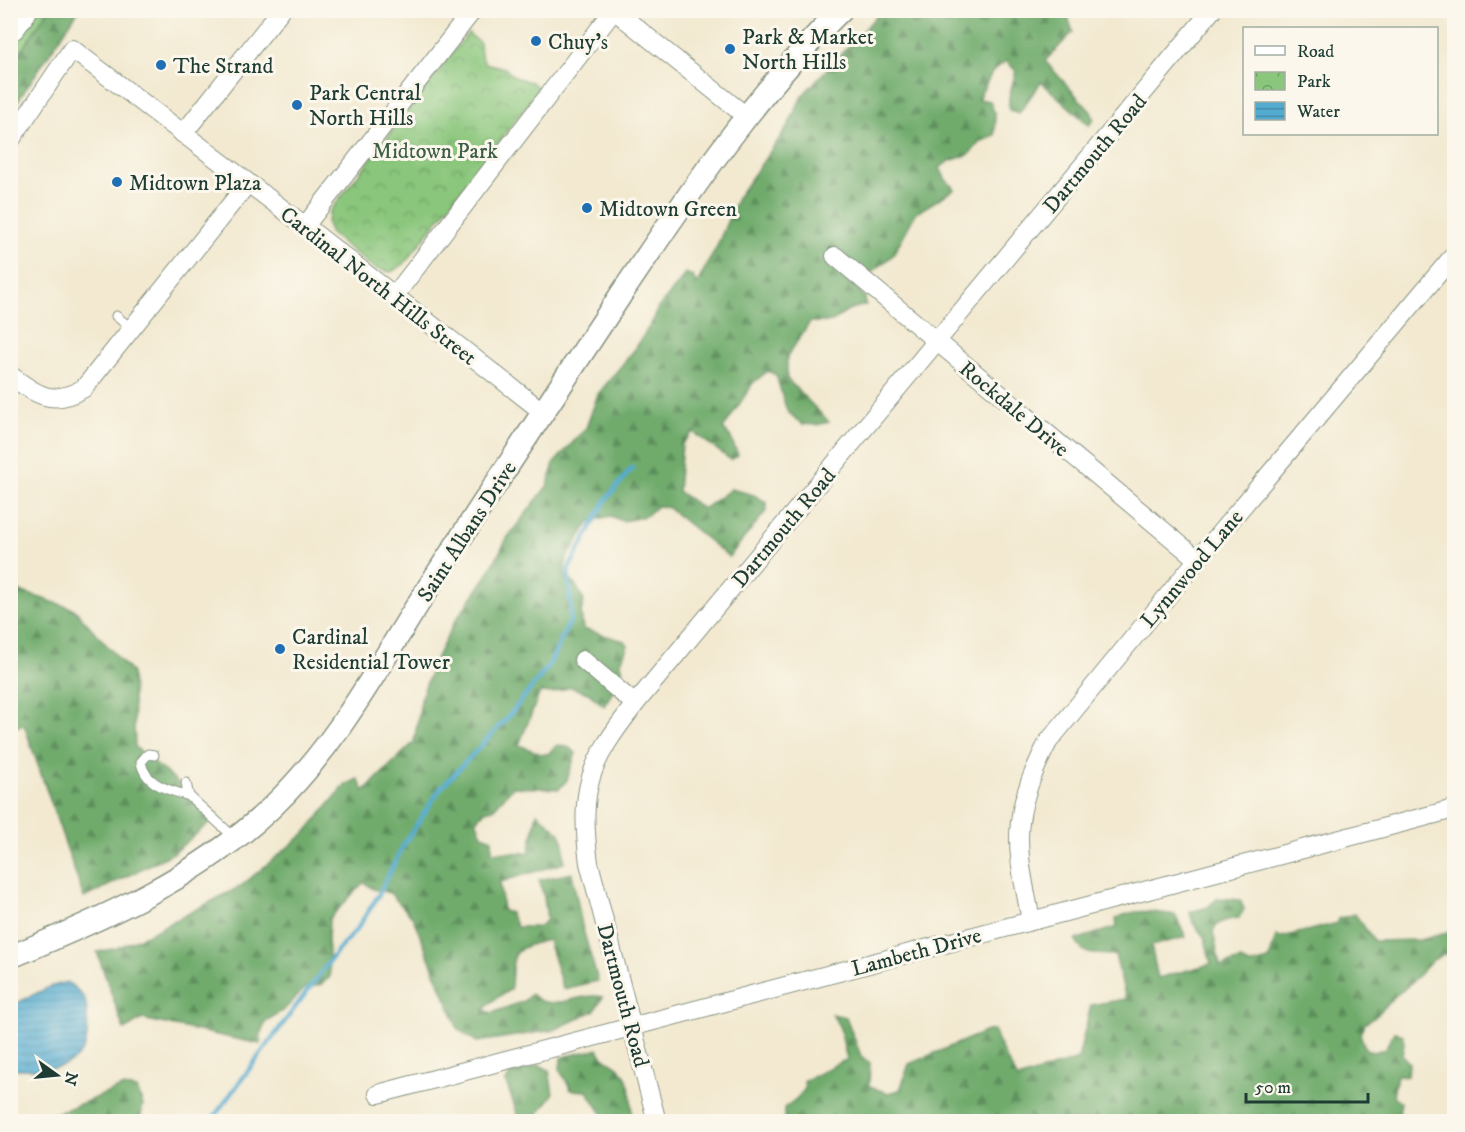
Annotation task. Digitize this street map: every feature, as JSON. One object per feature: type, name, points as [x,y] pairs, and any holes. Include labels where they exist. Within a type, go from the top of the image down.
[{"type":"highway","points":[[10,24],[20,10]]},
{"type":"street","points":[[183,134],[281,10]]},
{"type":"street","points":[[305,226],[473,10]]},
{"type":"street","points":[[395,295],[614,10],[747,117]]},
{"type":"street","name":"Saint Albans Drive","points":[[10,957],[112,914],[179,878],[235,838],[272,807],[313,763],[339,730],[543,412],[663,232],[747,117],[812,39],[841,10]]},
{"type":"street","name":"Dartmouth Road","points":[[657,1122],[589,863],[585,817],[587,791],[594,767],[603,748],[635,704],[1212,10]]},
{"type":"street","name":"Cardinal North Hills Street","points":[[10,141],[72,49],[395,295],[543,412]]},
{"type":"street","points":[[10,375],[42,396],[64,398],[75,394],[89,383],[248,183]]},
{"type":"street","name":"Lynnwood Lane","points":[[1031,920],[1021,865],[1020,822],[1035,768],[1048,742],[1197,559],[1455,255]]},
{"type":"street","name":"Rockdale Drive","points":[[835,256],[1197,559]]},
{"type":"street","points":[[583,660],[635,704]]},
{"type":"street","name":"Lambeth Drive","points":[[378,1094],[1455,809]]},
{"type":"lane","points":[[116,316],[132,329]]},
{"type":"lane","points":[[154,755],[148,754],[141,762],[143,772],[162,789],[189,796],[235,838]]},
{"type":"lane","points":[[186,783],[189,796]]},
{"type":"green space","points":[[882,10],[1066,11],[1073,32],[1045,61],[1091,112],[1094,120],[1089,125],[1041,82],[1019,113],[1009,110],[1009,97],[1016,71],[1006,61],[993,71],[978,99],[990,101],[995,115],[995,135],[982,141],[968,155],[949,161],[940,168],[946,180],[955,189],[916,213],[893,255],[868,276],[829,258],[865,297],[866,305],[851,309],[831,322],[810,322],[787,357],[787,379],[829,422],[816,425],[802,424],[787,411],[776,375],[768,371],[753,383],[723,429],[730,436],[738,455],[731,460],[693,432],[682,444],[678,491],[703,509],[731,489],[754,495],[766,502],[767,510],[729,557],[667,507],[657,506],[647,515],[634,519],[622,521],[611,516],[590,521],[567,557],[564,572],[578,589],[584,601],[581,612],[583,629],[624,641],[628,645],[621,662],[623,675],[604,706],[588,693],[570,687],[553,693],[540,692],[519,745],[541,754],[548,754],[557,745],[568,747],[576,753],[567,780],[559,789],[513,787],[493,809],[485,811],[476,820],[482,835],[492,839],[492,852],[529,853],[537,813],[559,832],[564,843],[564,863],[500,882],[503,911],[510,913],[517,927],[538,927],[547,920],[539,880],[572,873],[582,926],[598,981],[563,989],[548,940],[526,946],[516,954],[512,967],[511,989],[492,1001],[484,1010],[492,1013],[524,1001],[531,994],[539,1000],[556,1003],[584,997],[603,997],[594,1011],[554,1030],[477,1042],[458,1029],[413,918],[390,893],[373,889],[364,882],[329,919],[330,977],[320,985],[305,988],[285,1009],[266,1021],[260,1044],[142,1019],[124,1030],[97,952],[117,948],[151,933],[241,886],[305,833],[345,785],[358,779],[364,791],[414,742],[422,695],[434,663],[454,623],[486,577],[508,537],[548,485],[554,463],[586,428],[598,394],[635,349],[654,319],[658,308],[685,273],[693,276],[696,285],[717,246],[737,198],[787,128],[802,96]]},
{"type":"green space","points":[[32,11],[48,11],[11,66],[11,42]]},
{"type":"green space","points":[[48,11],[78,11],[11,111],[11,66]]},
{"type":"green space","name":"Midtown Park","points":[[468,33],[480,43],[481,55],[485,63],[505,68],[514,77],[531,82],[540,89],[404,264],[391,272],[374,268],[331,234],[327,223],[330,211]]},
{"type":"green space","points":[[10,588],[74,609],[132,673],[135,747],[218,816],[173,853],[84,898],[24,725],[11,728]]},
{"type":"green space","points":[[1218,898],[1240,900],[1244,909],[1239,918],[1221,923],[1213,931],[1220,966],[1241,960],[1249,965],[1269,960],[1276,936],[1282,937],[1338,923],[1339,918],[1355,914],[1374,941],[1420,940],[1454,931],[1454,953],[1444,954],[1433,960],[1375,1017],[1364,1024],[1360,1034],[1366,1050],[1373,1052],[1385,1049],[1394,1032],[1403,1035],[1402,1055],[1409,1063],[1408,1076],[1397,1075],[1393,1096],[1401,1102],[1399,1114],[1432,1121],[789,1122],[784,1119],[784,1108],[805,1089],[804,1081],[847,1060],[840,1028],[832,1014],[846,1017],[861,1056],[870,1063],[869,1086],[887,1093],[900,1090],[909,1064],[987,1031],[994,1030],[1003,1053],[1018,1079],[1078,1059],[1091,1005],[1126,999],[1115,955],[1087,953],[1075,940],[1117,927],[1116,919],[1130,913],[1144,911],[1175,915],[1186,937],[1151,946],[1158,978],[1211,964],[1205,938],[1193,923],[1190,912],[1208,907]]},
{"type":"green space","points":[[598,1049],[626,1077],[631,1097],[632,1117],[625,1121],[607,1121],[587,1091],[571,1090],[560,1070],[561,1057]]},
{"type":"green space","points":[[539,1065],[549,1070],[553,1094],[539,1113],[538,1121],[520,1121],[506,1082],[510,1074]]},
{"type":"green space","points":[[122,1087],[137,1089],[143,1105],[140,1121],[11,1121],[11,1113],[19,1118],[41,1117]]},
{"type":"water","points":[[67,982],[81,993],[86,1004],[88,1031],[83,1050],[74,1060],[53,1068],[11,1069],[11,1006],[49,987]]},
{"type":"waterway","points":[[210,1122],[337,951],[357,929],[378,896],[404,844],[440,789],[508,717],[548,667],[570,621],[568,570],[606,500],[632,468]]},
{"type":"place","name":"Chuy's","points":[[536,41]]},
{"type":"place","name":"Park & Market North Hills","points":[[730,49]]},
{"type":"place","name":"The Strand","points":[[161,65]]},
{"type":"place","name":"Park Central North Hills","points":[[297,105]]},
{"type":"place","name":"Midtown Plaza","points":[[117,182]]},
{"type":"place","name":"Midtown Green","points":[[587,208]]},
{"type":"place","name":"Cardinal Residential Tower","points":[[280,649]]}]
